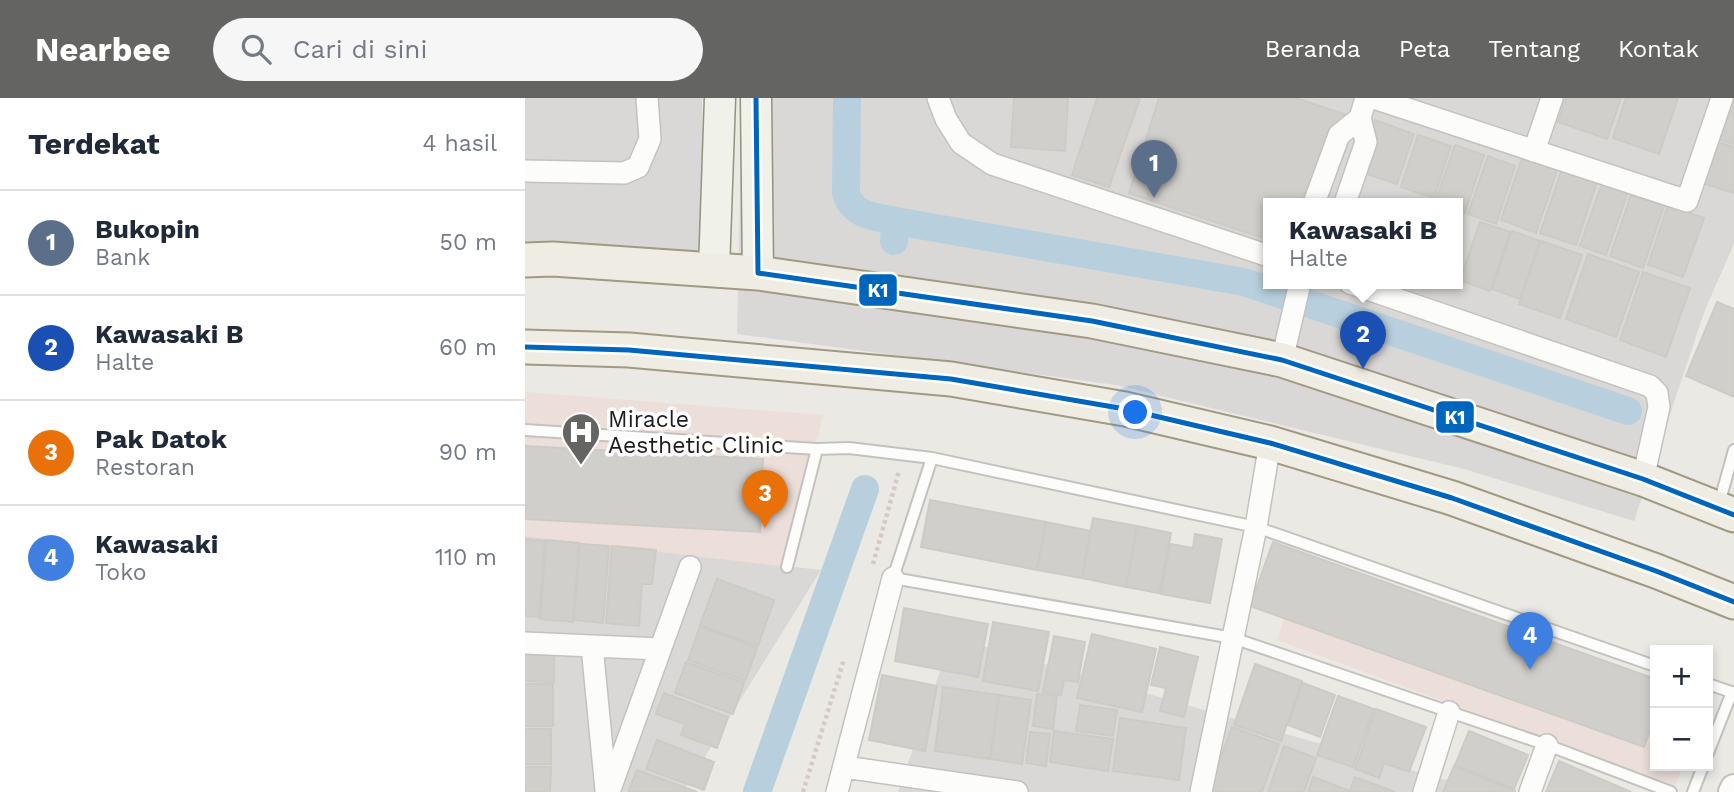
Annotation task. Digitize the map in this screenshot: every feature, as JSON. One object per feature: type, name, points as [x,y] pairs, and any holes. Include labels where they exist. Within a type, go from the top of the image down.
[{"type":"main road","points":[[720,109],[726,131],[738,136],[749,131],[757,110]]},
{"type":"main road","points":[[714,270],[720,109]]},
{"type":"main road","points":[[757,110],[758,273]]},
{"type":"main road","points":[[525,260],[553,259],[758,273],[1093,321],[1282,360],[1643,479],[1725,512]]},
{"type":"main road","points":[[525,347],[629,350],[951,379],[1125,409],[1270,443],[1452,498],[1734,602]]},
{"type":"street","points":[[525,171],[624,173],[638,167],[650,139],[647,98]]},
{"type":"street","points":[[938,98],[946,119],[961,143],[992,164],[1263,254]]},
{"type":"street","points":[[1374,98],[1687,201],[1722,98]]},
{"type":"street","points":[[1534,151],[1552,98]]},
{"type":"street","points":[[1316,198],[1339,135],[1363,108]]},
{"type":"street","points":[[1347,198],[1366,142],[1363,108]]},
{"type":"street","points":[[1282,360],[1298,289]]},
{"type":"street","points":[[1367,289],[1650,386],[1657,393],[1659,407],[1643,479]]},
{"type":"street","points":[[1201,792],[1256,527],[1270,443]]},
{"type":"street","points":[[608,792],[689,567]]},
{"type":"street","points":[[837,792],[893,578]]},
{"type":"street","points":[[525,643],[660,649]]},
{"type":"street","points":[[592,646],[608,792]]},
{"type":"street","points":[[1423,792],[1450,712]]},
{"type":"street","points":[[1530,792],[1547,746]]},
{"type":"street","points":[[845,767],[1017,792]]},
{"type":"lane","points":[[525,430],[817,449],[849,448],[932,458],[1256,527],[1650,664]]},
{"type":"lane","points":[[787,567],[817,449]]},
{"type":"lane","points":[[1725,512],[1734,450]]},
{"type":"lane","points":[[932,458],[893,578],[1233,638],[1547,746],[1671,792]]},
{"type":"lane","points":[[1713,686],[1733,693],[1713,741]]},
{"type":"lane","points":[[1693,792],[1701,771]]},
{"type":"shaded area","points":[[525,98],[702,98],[704,256],[525,250]]},
{"type":"shaded area","points":[[742,98],[1734,98],[1734,244],[1705,310],[1634,521],[1464,469],[1116,385],[737,334]]},
{"type":"shaded area","points":[[525,392],[823,415],[787,567],[525,536]]},
{"type":"shaded area","points":[[525,536],[821,570],[683,792],[525,792]]},
{"type":"shaded area","points":[[1303,568],[1650,695],[1650,771],[1681,771],[1675,786],[1277,640]]},
{"type":"shaded area","points":[[952,637],[1487,792],[898,792]]},
{"type":"building","points":[[1014,98],[1068,98],[1065,151],[1011,147]]},
{"type":"building","points":[[1097,98],[1140,98],[1109,187],[1072,175]]},
{"type":"building","points":[[1159,98],[1296,98],[1352,117],[1325,198],[1263,198],[1263,238],[1129,193]]},
{"type":"building","points":[[1566,98],[1621,98],[1607,139],[1558,122]]},
{"type":"building","points":[[1626,98],[1678,98],[1659,154],[1613,138]]},
{"type":"building","points":[[1722,98],[1734,98],[1734,113],[1719,108]]},
{"type":"building","points":[[1719,110],[1734,115],[1734,144],[1711,137]]},
{"type":"building","points":[[1375,120],[1414,134],[1397,184],[1358,171]]},
{"type":"building","points":[[1418,135],[1451,146],[1434,198],[1401,187]]},
{"type":"building","points":[[1708,139],[1734,147],[1734,193],[1695,181]]},
{"type":"building","points":[[1455,145],[1484,155],[1465,213],[1463,198],[1437,198]]},
{"type":"building","points":[[1488,156],[1515,166],[1496,224],[1468,214]]},
{"type":"building","points":[[1522,158],[1557,170],[1536,233],[1501,220]]},
{"type":"building","points":[[1562,169],[1597,182],[1576,245],[1540,233]]},
{"type":"building","points":[[1603,180],[1629,189],[1606,255],[1580,246]]},
{"type":"building","points":[[1631,195],[1664,206],[1643,268],[1610,256]]},
{"type":"building","points":[[1668,205],[1704,218],[1683,277],[1648,265]]},
{"type":"building","points":[[1480,222],[1510,232],[1490,291],[1463,281],[1463,271]]},
{"type":"building","points":[[1512,231],[1540,241],[1520,299],[1492,289]]},
{"type":"building","points":[[1541,241],[1582,255],[1560,318],[1519,304]]},
{"type":"building","points":[[1588,254],[1639,272],[1616,337],[1566,319]]},
{"type":"building","points":[[1643,272],[1690,288],[1666,357],[1620,340]]},
{"type":"building","points":[[1717,302],[1734,309],[1734,397],[1686,376]]},
{"type":"building","points":[[525,446],[763,459],[760,532],[525,519]]},
{"type":"building","points":[[930,500],[1046,522],[1037,570],[921,547]]},
{"type":"building","points":[[1093,518],[1137,526],[1126,587],[1082,578]]},
{"type":"building","points":[[1046,522],[1091,531],[1082,578],[1037,570]]},
{"type":"building","points":[[1137,526],[1171,533],[1159,593],[1126,587]]},
{"type":"building","points":[[1195,534],[1222,539],[1210,603],[1161,594],[1170,544],[1193,548]]},
{"type":"building","points":[[525,539],[545,541],[539,617],[525,616]]},
{"type":"building","points":[[546,540],[579,543],[573,622],[540,619]]},
{"type":"building","points":[[1273,542],[1650,677],[1650,731],[1644,747],[1250,606]]},
{"type":"building","points":[[580,544],[609,546],[603,623],[574,620]]},
{"type":"building","points":[[612,546],[656,550],[652,584],[642,584],[639,626],[606,623]]},
{"type":"building","points":[[717,579],[774,600],[758,646],[700,625]]},
{"type":"building","points":[[904,608],[988,624],[978,677],[895,661]]},
{"type":"building","points":[[993,622],[1049,632],[1038,691],[983,681]]},
{"type":"building","points":[[700,626],[757,648],[745,681],[688,660]]},
{"type":"building","points":[[1092,634],[1156,649],[1142,712],[1077,698]]},
{"type":"building","points":[[1054,636],[1085,642],[1078,682],[1064,680],[1061,695],[1043,692]]},
{"type":"building","points":[[1160,647],[1198,657],[1184,717],[1160,711],[1166,688],[1151,685]]},
{"type":"building","points":[[525,654],[554,655],[554,682],[525,681]]},
{"type":"building","points":[[686,662],[744,683],[733,714],[675,693]]},
{"type":"building","points":[[1255,664],[1302,681],[1281,741],[1234,725]]},
{"type":"building","points":[[882,675],[937,686],[925,751],[869,740]]},
{"type":"building","points":[[1303,683],[1335,695],[1320,737],[1288,725]]},
{"type":"building","points":[[525,684],[553,684],[553,726],[525,726]]},
{"type":"building","points":[[943,687],[999,695],[990,759],[935,751]]},
{"type":"building","points":[[664,693],[728,717],[717,748],[681,735],[685,724],[656,714]]},
{"type":"building","points":[[1037,694],[1057,696],[1053,729],[1033,726]]},
{"type":"building","points":[[999,695],[1031,700],[1022,764],[990,759]]},
{"type":"building","points":[[1338,696],[1374,709],[1353,767],[1317,755]]},
{"type":"building","points":[[1080,705],[1117,710],[1113,736],[1076,731]]},
{"type":"building","points":[[1376,709],[1426,727],[1409,772],[1384,763],[1379,778],[1355,769]]},
{"type":"building","points":[[1120,718],[1186,728],[1179,780],[1113,771]]},
{"type":"building","points":[[1232,727],[1279,744],[1262,792],[1217,792],[1209,789]]},
{"type":"building","points":[[525,729],[551,729],[551,764],[525,764]]},
{"type":"building","points":[[1054,731],[1113,739],[1108,771],[1050,762]]},
{"type":"building","points":[[1469,731],[1528,755],[1514,789],[1455,765]]},
{"type":"building","points":[[1030,732],[1050,734],[1046,766],[1026,763]]},
{"type":"building","points":[[657,740],[714,762],[704,790],[646,769]]},
{"type":"building","points":[[1284,746],[1316,758],[1304,792],[1268,792]]},
{"type":"building","points":[[1559,761],[1631,792],[1546,792]]},
{"type":"building","points":[[1454,766],[1515,791],[1443,792]]},
{"type":"building","points":[[525,767],[551,767],[550,792],[525,792]]},
{"type":"building","points":[[637,770],[697,792],[628,792]]},
{"type":"building","points":[[1313,777],[1350,791],[1355,777],[1395,792],[1308,792]]},
{"type":"waterway","points":[[847,98],[846,193],[849,201],[866,214],[896,221]]},
{"type":"waterway","points":[[894,241],[896,221],[1244,282],[1263,288]]},
{"type":"waterway","points":[[1265,289],[1628,411]]},
{"type":"waterway","points":[[757,792],[865,489]]},
{"type":"transit line","name":"K1","points":[[756,98],[758,273],[1092,321],[1282,360],[1643,479],[1734,515]]},
{"type":"transit line","name":"K1","points":[[525,347],[629,350],[951,379],[1125,409],[1270,443],[1452,498],[1734,602]]},
{"type":"place","name":"Bukopin","points":[[1154,198]]},
{"type":"place","name":"Kawasaki B","points":[[1363,369]]},
{"type":"place","name":"Miracle Aesthetic Clinic","points":[[581,466]]},
{"type":"place","name":"Pak Datok","points":[[765,528]]},
{"type":"place","name":"Kawasaki","points":[[1530,670]]}]
